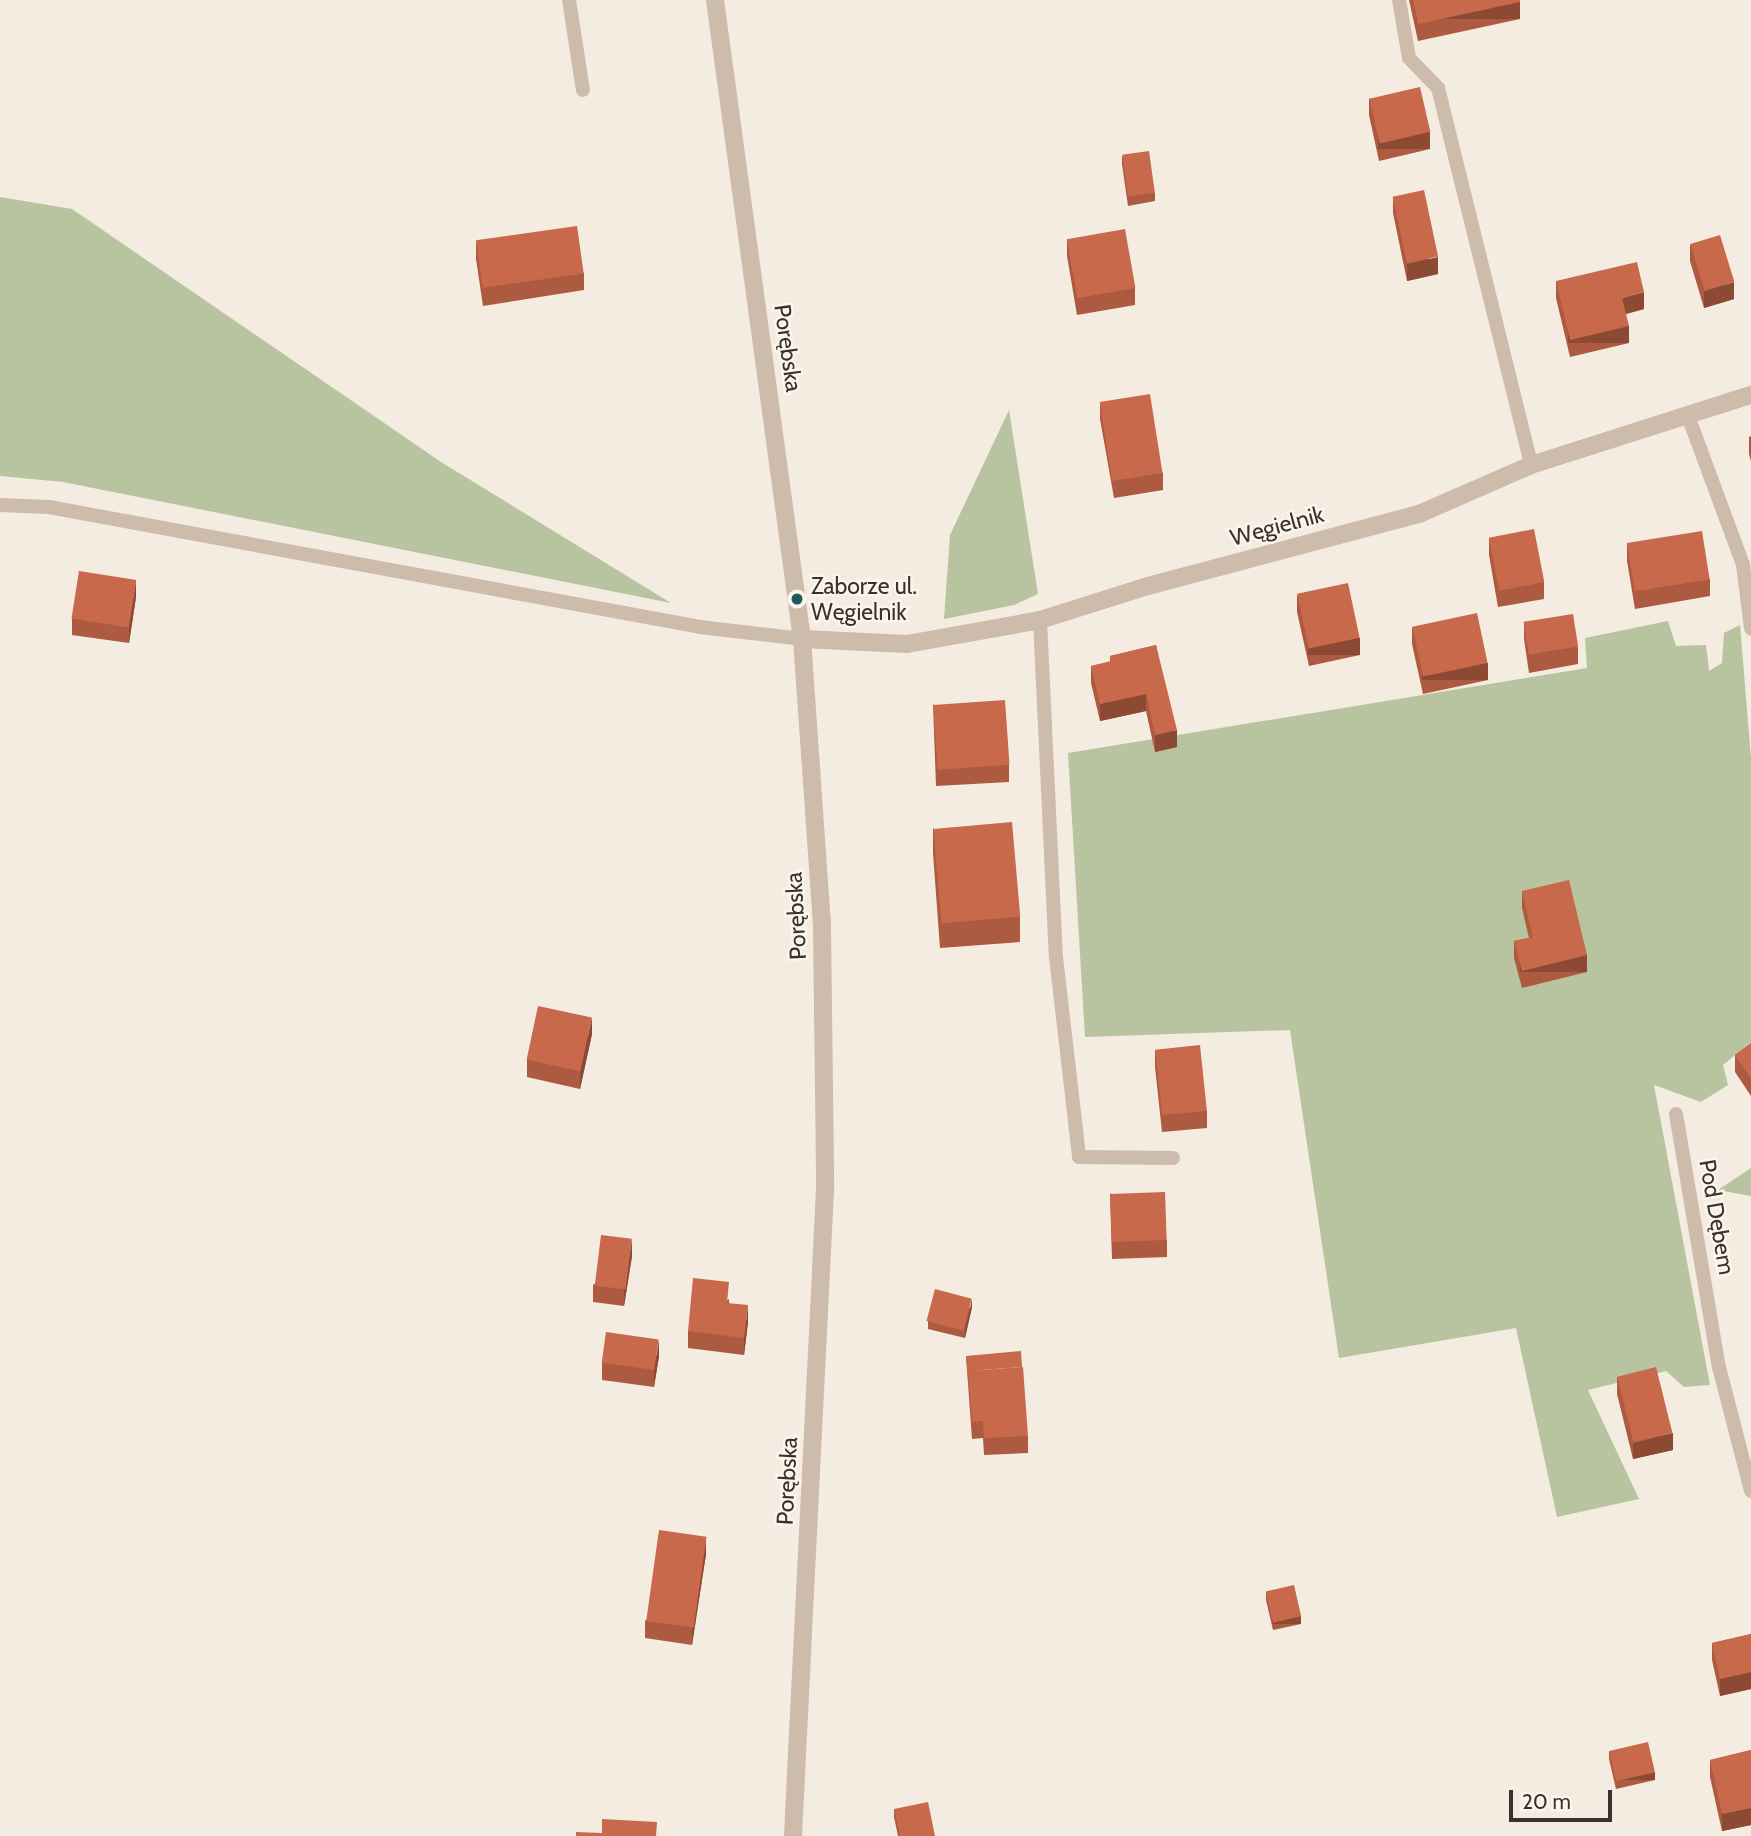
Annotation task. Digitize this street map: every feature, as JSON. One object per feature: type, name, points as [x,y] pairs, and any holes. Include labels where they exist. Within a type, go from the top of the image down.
[{"type":"street","name":"Porębska","points":[[715,0],[802,639],[822,926],[825,1190],[793,1836]]},
{"type":"street","name":"Węgielnik","points":[[802,639],[907,644],[1040,620],[1148,586],[1419,514],[1531,465],[1751,395]]},
{"type":"lane","points":[[569,0],[583,90]]},
{"type":"lane","points":[[1399,0],[1409,58],[1438,88],[1531,465]]},
{"type":"lane","points":[[1688,416],[1743,565],[1751,628]]},
{"type":"lane","points":[[0,505],[49,507],[700,627],[802,639]]},
{"type":"lane","points":[[1040,620],[1056,957],[1079,1157],[1173,1158]]},
{"type":"lane","name":"Pod Dębem","points":[[1676,1114],[1719,1367],[1751,1491]]},
{"type":"green space","points":[[0,197],[72,209],[441,462],[671,603],[63,482],[0,476]]},
{"type":"green space","points":[[1009,410],[1038,594],[1014,605],[944,619],[950,535]]},
{"type":"green space","points":[[1668,621],[1676,646],[1706,645],[1709,671],[1722,663],[1724,633],[1740,625],[1751,758],[1751,1042],[1723,1065],[1728,1085],[1701,1102],[1654,1085],[1710,1385],[1684,1387],[1666,1371],[1588,1390],[1639,1499],[1557,1517],[1516,1328],[1339,1358],[1290,1030],[1085,1037],[1068,753],[1587,668],[1585,638]]},
{"type":"green space","points":[[1751,1168],[1751,1196],[1718,1190]]},
{"type":"building","points":[[1413,0],[1520,0],[1520,2],[1418,24]]},
{"type":"building","points":[[1420,87],[1430,132],[1380,144],[1369,99]]},
{"type":"building","points":[[1149,151],[1155,193],[1128,196],[1122,155]]},
{"type":"building","points":[[1424,190],[1438,257],[1407,263],[1393,197]]},
{"type":"building","points":[[577,226],[584,274],[483,288],[476,240]]},
{"type":"building","points":[[1125,229],[1135,288],[1077,298],[1067,239]]},
{"type":"building","points":[[1720,235],[1734,282],[1705,291],[1690,244]]},
{"type":"building","points":[[1637,262],[1644,292],[1622,298],[1629,326],[1570,340],[1556,281]]},
{"type":"building","points":[[1150,394],[1163,473],[1112,481],[1100,402]]},
{"type":"building","points":[[1534,529],[1544,582],[1499,591],[1489,538]]},
{"type":"building","points":[[1702,531],[1710,579],[1635,591],[1627,543]]},
{"type":"building","points":[[79,571],[136,580],[129,627],[71,618]]},
{"type":"building","points":[[1348,583],[1360,638],[1309,649],[1297,594]]},
{"type":"building","points":[[1477,613],[1488,663],[1423,677],[1412,627]]},
{"type":"building","points":[[1573,614],[1578,647],[1529,654],[1524,622]]},
{"type":"building","points":[[1156,645],[1177,730],[1155,735],[1146,694],[1100,704],[1091,666],[1111,661],[1110,656]]},
{"type":"building","points":[[1005,700],[1010,765],[938,770],[933,705]]},
{"type":"building","points":[[1012,822],[1020,917],[942,924],[933,829]]},
{"type":"building","points":[[1569,880],[1587,955],[1522,971],[1514,941],[1533,937],[1522,891]]},
{"type":"building","points":[[538,1006],[592,1017],[580,1071],[527,1060]]},
{"type":"building","points":[[1751,1043],[1751,1079],[1735,1055]]},
{"type":"building","points":[[1200,1045],[1207,1111],[1162,1115],[1155,1050]]},
{"type":"building","points":[[1165,1192],[1167,1240],[1112,1242],[1110,1194]]},
{"type":"building","points":[[601,1235],[632,1239],[626,1289],[595,1286]]},
{"type":"building","points":[[693,1278],[729,1282],[727,1303],[748,1305],[744,1338],[688,1331]]},
{"type":"building","points":[[935,1289],[972,1299],[963,1331],[926,1321]]},
{"type":"building","points":[[606,1332],[658,1339],[654,1370],[602,1363]]},
{"type":"building","points":[[1021,1351],[1022,1367],[968,1371],[968,1380],[966,1356]]},
{"type":"building","points":[[1023,1367],[1028,1436],[984,1438],[983,1421],[972,1422],[968,1371]]},
{"type":"building","points":[[1656,1367],[1672,1433],[1634,1443],[1617,1377]]},
{"type":"building","points":[[659,1530],[707,1537],[694,1628],[646,1621]]},
{"type":"building","points":[[1294,1585],[1301,1616],[1273,1623],[1266,1592]]},
{"type":"building","points":[[1751,1634],[1751,1672],[1720,1679],[1712,1643]]},
{"type":"building","points":[[1648,1742],[1655,1772],[1616,1781],[1609,1751]]},
{"type":"building","points":[[1751,1750],[1751,1808],[1722,1814],[1710,1760]]},
{"type":"building","points":[[928,1802],[935,1836],[900,1836],[894,1809]]},
{"type":"building","points":[[602,1819],[657,1822],[656,1836],[576,1836],[576,1832],[602,1833]]},
{"type":"place","name":"Zaborze ul. Węgielnik","points":[[797,599]]}]
